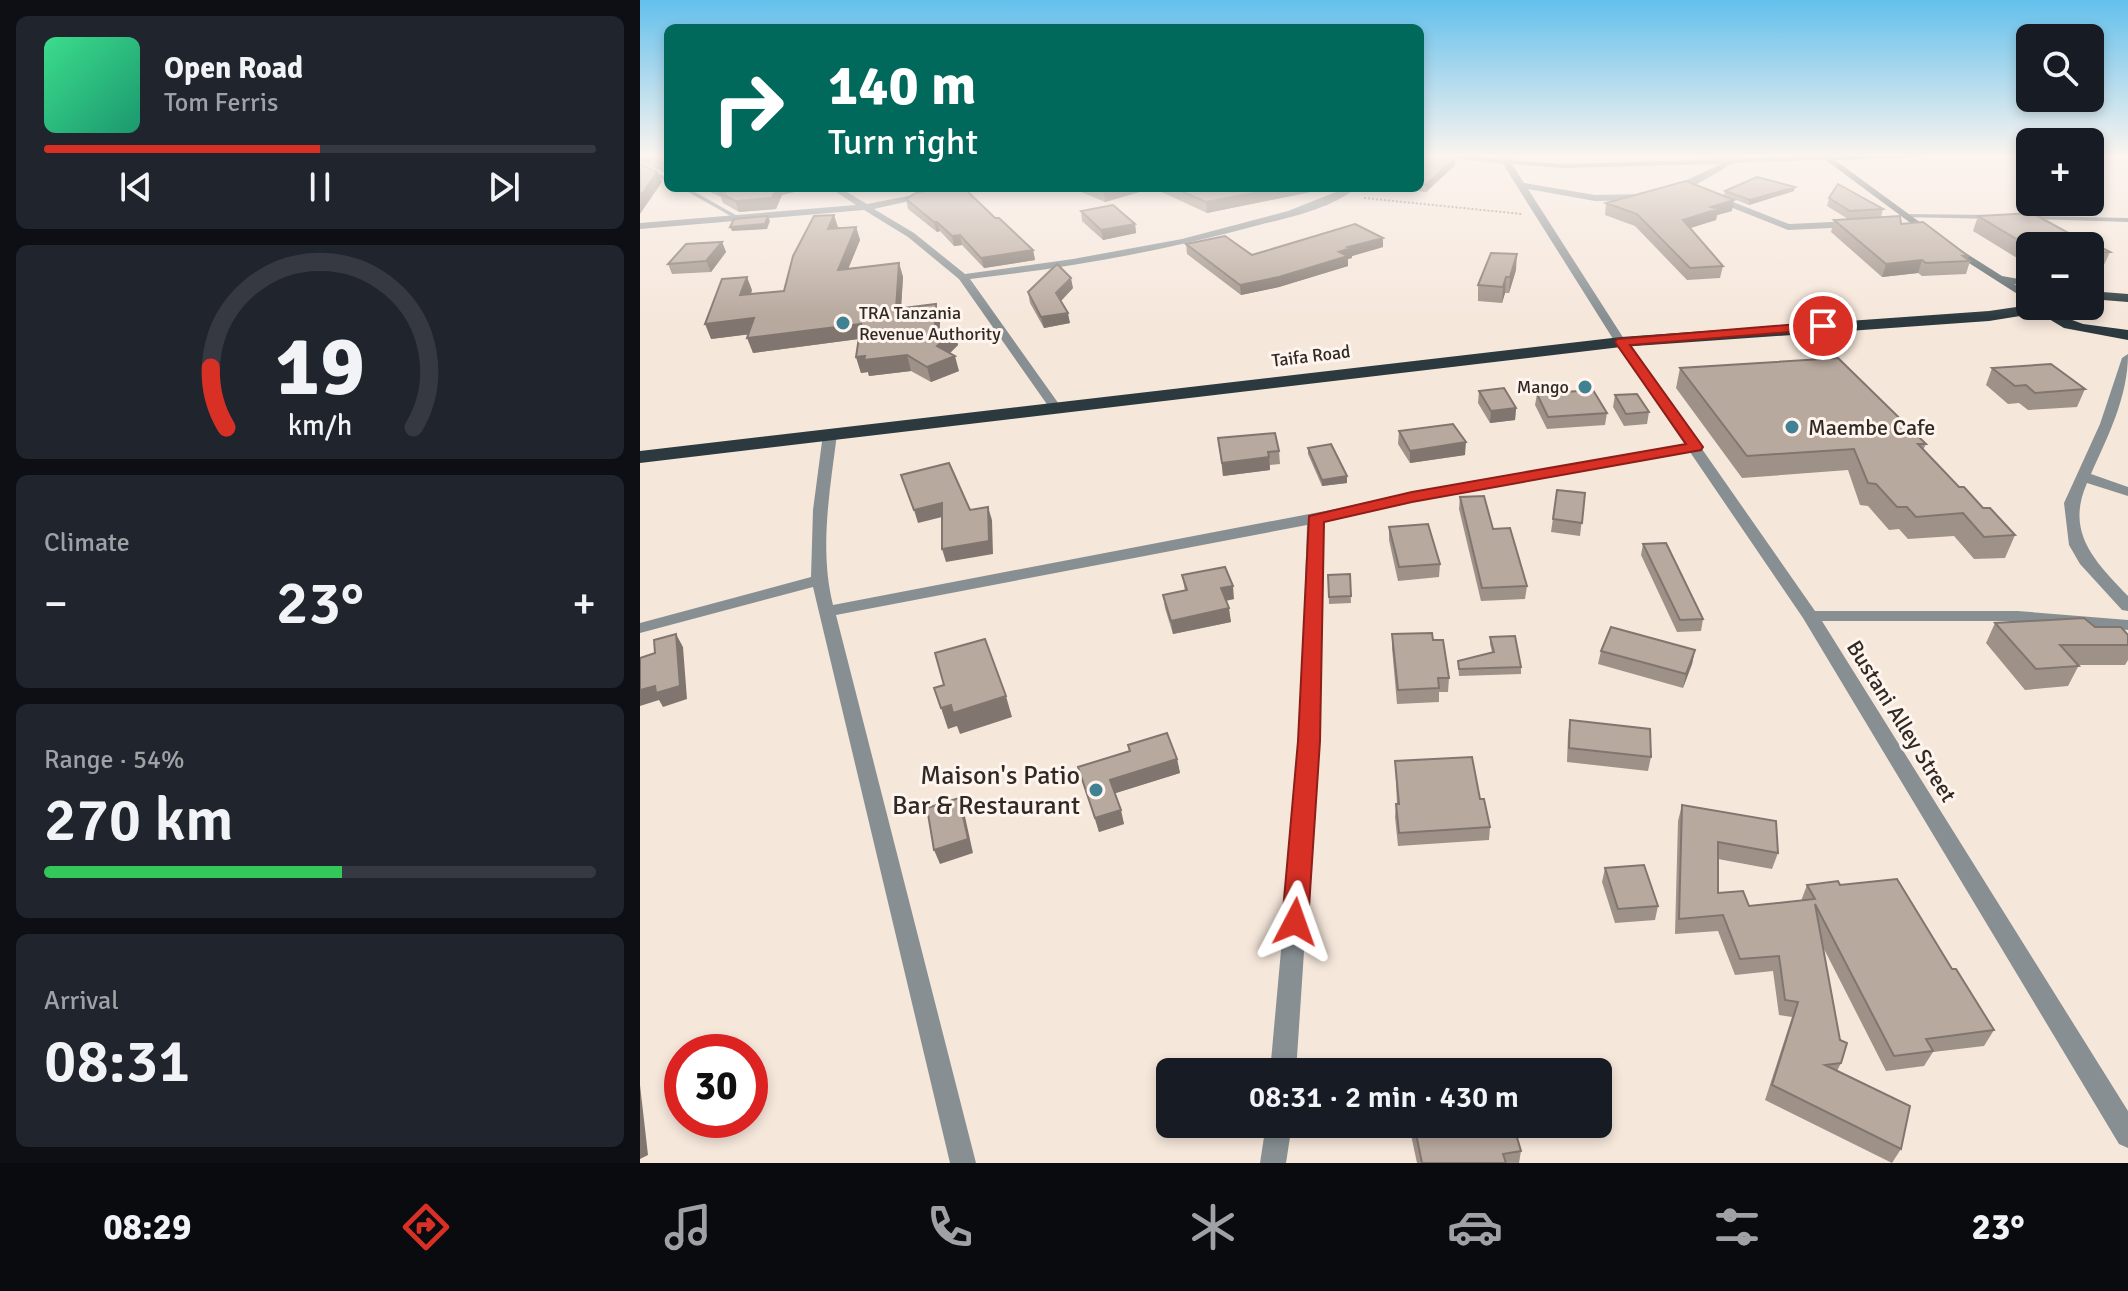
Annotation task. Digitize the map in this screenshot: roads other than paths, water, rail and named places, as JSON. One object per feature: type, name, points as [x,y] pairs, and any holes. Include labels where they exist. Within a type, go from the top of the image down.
[{"type":"highway","points":[[2104,296],[2128,298]]},
{"type":"highway","name":"Taifa Road","points":[[640,457],[1621,342],[1989,316],[2016,309]]},
{"type":"highway","name":"Taifa Road","points":[[1989,316],[2066,324],[2128,335]]},
{"type":"highway","points":[[2058,320],[2066,324]]},
{"type":"main road","points":[[1892,209],[2016,291]]},
{"type":"main road","points":[[1994,278],[2016,282]]},
{"type":"street","points":[[640,226],[842,209]]},
{"type":"street","points":[[872,209],[911,235],[963,277],[1055,407]]},
{"type":"street","points":[[963,277],[1094,261],[1213,235],[1297,209]]},
{"type":"street","name":"Bustani Alley Street","points":[[1534,209],[1621,342],[1810,616],[2128,1135]]},
{"type":"street","points":[[1744,209],[1788,227],[1860,224]]},
{"type":"street","points":[[2128,358],[2122,403],[2082,476],[2071,503],[2077,545],[2086,561],[2128,606]]},
{"type":"street","points":[[830,434],[820,510],[819,580],[963,1163]]},
{"type":"street","points":[[827,611],[1315,519],[1442,491],[1696,447]]},
{"type":"street","points":[[2082,476],[2128,492]]},
{"type":"street","points":[[1284,1058],[1309,741],[1315,519]]},
{"type":"street","points":[[640,628],[819,580]]},
{"type":"street","points":[[1810,616],[2018,616],[2128,625]]},
{"type":"street","points":[[1273,1163],[1277,1138]]},
{"type":"lane","points":[[722,209],[738,218]]},
{"type":"lane","points":[[1906,220],[2001,218]]},
{"type":"lane","points":[[2017,218],[2128,220]]},
{"type":"place","name":"TRA Tanzania Revenue Authority","points":[[843,323]]},
{"type":"place","name":"Mango","points":[[1585,387]]},
{"type":"place","name":"Maembe Cafe","points":[[1792,427]]},
{"type":"place","name":"Maison's Patio Bar & Restaurant","points":[[1096,790]]}]
